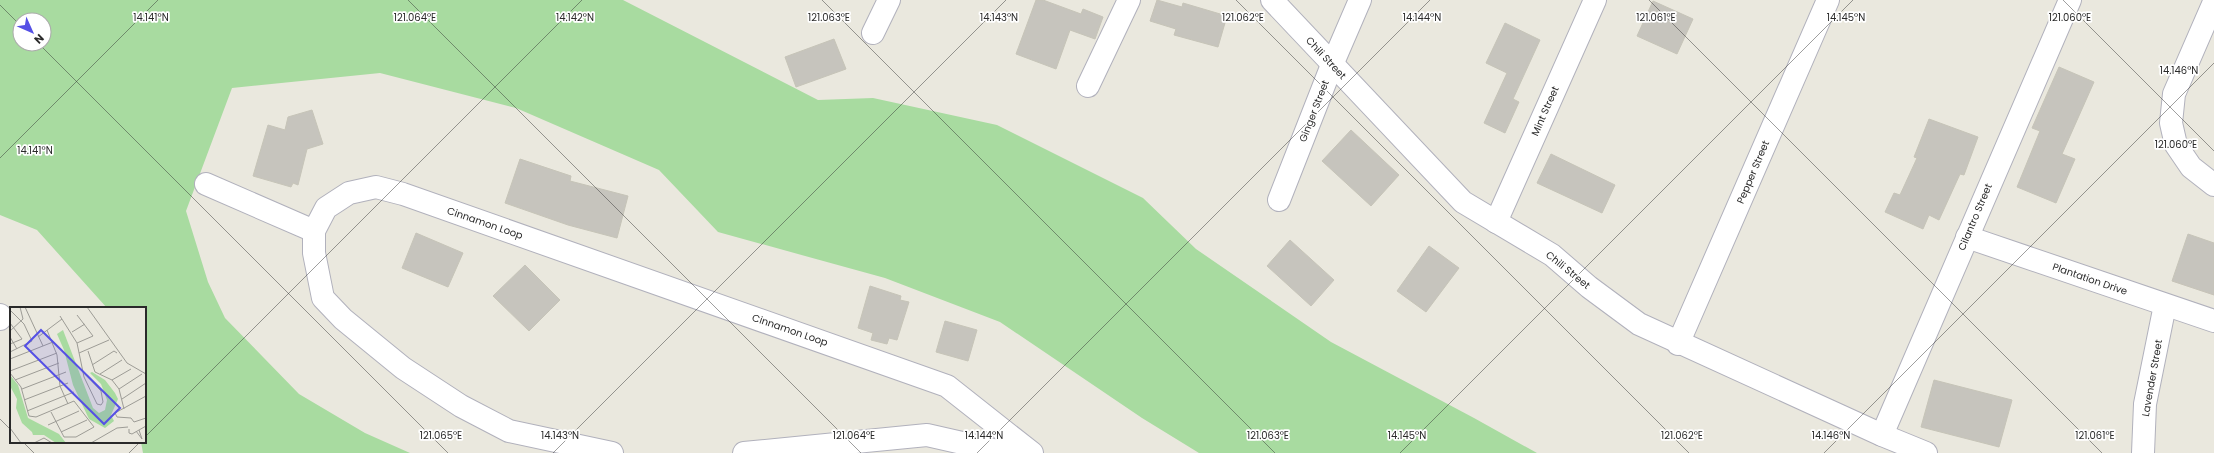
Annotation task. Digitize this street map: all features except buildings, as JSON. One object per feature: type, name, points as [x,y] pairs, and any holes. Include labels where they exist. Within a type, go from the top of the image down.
[{"type":"street","points":[[873,33],[889,0]]},
{"type":"street","points":[[1088,86],[1129,0]]},
{"type":"street","name":"Chili Street","points":[[1272,0],[1463,202],[1552,255],[1589,287],[1639,324],[1678,344],[1882,435],[1926,453]]},
{"type":"street","name":"Ginger Street","points":[[1279,200],[1332,64],[1360,0]]},
{"type":"street","name":"Mint Street","points":[[1496,222],[1595,0]]},
{"type":"street","name":"Pepper Street","points":[[1678,344],[1828,0]]},
{"type":"street","name":"Cilantro Street","points":[[1882,435],[2070,0]]},
{"type":"street","points":[[2214,2],[2174,94],[2171,123],[2176,145],[2187,162],[2210,183],[2214,184]]},
{"type":"street","points":[[206,184],[314,231]]},
{"type":"street","name":"Cinnamon Loop","points":[[612,453],[509,431],[461,406],[403,368],[343,319],[323,298],[314,253],[314,231],[326,208],[349,193],[376,187],[403,194],[947,386],[1032,453]]},
{"type":"street","name":"Plantation Drive","points":[[1967,237],[2214,321]]},
{"type":"street","name":"Lavender Street","points":[[2143,453],[2145,404],[2166,305]]},
{"type":"street","points":[[744,453],[927,435],[1006,453]]},
{"type":"green space","points":[[0,0],[623,0],[818,100],[873,98],[997,125],[1143,198],[1196,249],[1331,342],[1537,453],[1199,453],[1142,418],[1000,322],[885,278],[718,232],[659,170],[516,108],[380,73],[232,88],[186,211],[208,282],[225,318],[299,394],[365,433],[410,453],[143,453],[141,443],[146,443],[146,307],[106,307],[37,230],[0,215]]}]
